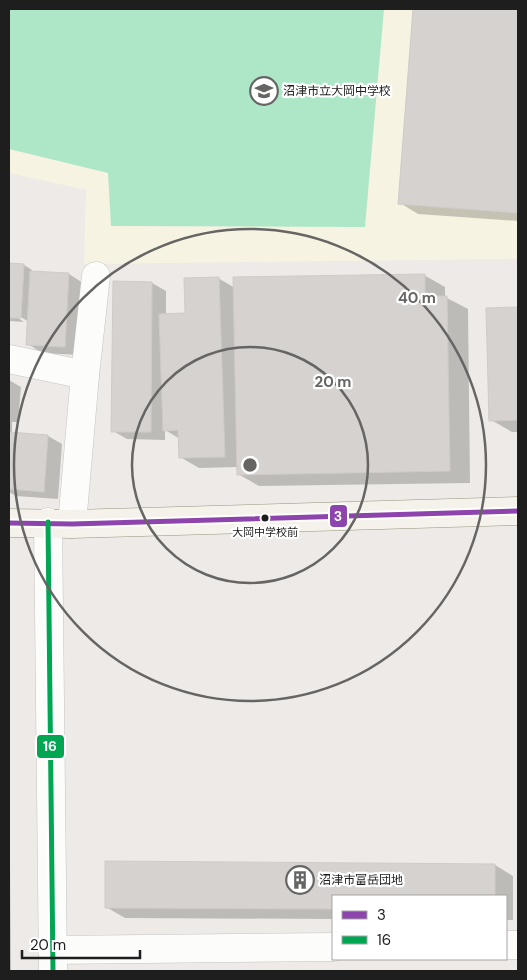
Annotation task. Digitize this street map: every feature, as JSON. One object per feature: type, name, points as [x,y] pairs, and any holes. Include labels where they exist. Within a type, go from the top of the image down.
[{"type":"street","points":[[96,276],[85,375],[60,523],[53,961],[332,947]]},
{"type":"street","points":[[9,359],[85,375]]},
{"type":"street","points":[[9,523],[518,512]]},
{"type":"shaded area","name":"沼津市立大岡中学校","points":[[9,9],[518,9],[518,259],[84,264],[86,190],[9,173]]},
{"type":"green space","points":[[9,9],[384,9],[365,227],[111,226],[108,173],[9,149]]},
{"type":"building","points":[[413,9],[518,9],[518,213],[398,204]]},
{"type":"building","points":[[9,263],[24,264],[21,318],[9,318]]},
{"type":"building","points":[[30,271],[69,273],[65,347],[26,345]]},
{"type":"building","points":[[425,274],[425,296],[447,296],[450,471],[237,475],[233,277]]},
{"type":"building","points":[[219,277],[225,457],[179,458],[178,430],[163,431],[159,314],[185,313],[184,278]]},
{"type":"building","points":[[113,281],[152,282],[151,432],[111,432]]},
{"type":"building","points":[[518,307],[518,420],[489,421],[486,308]]},
{"type":"building","points":[[9,432],[48,435],[44,492],[9,489]]},
{"type":"building","name":"沼津市富岳団地","points":[[105,861],[495,864],[495,895],[332,895],[332,909],[105,908]]},
{"type":"transit line","name":"3","points":[[9,523],[72,524],[518,511]]},
{"type":"transit line","name":"16","points":[[48,522],[53,971]]},
{"type":"place","name":"沼津市立大岡中学校","points":[[264,91]]},
{"type":"place","name":"大岡中学校前","points":[[265,518]]},
{"type":"place","name":"沼津市富岳団地","points":[[300,880]]}]
